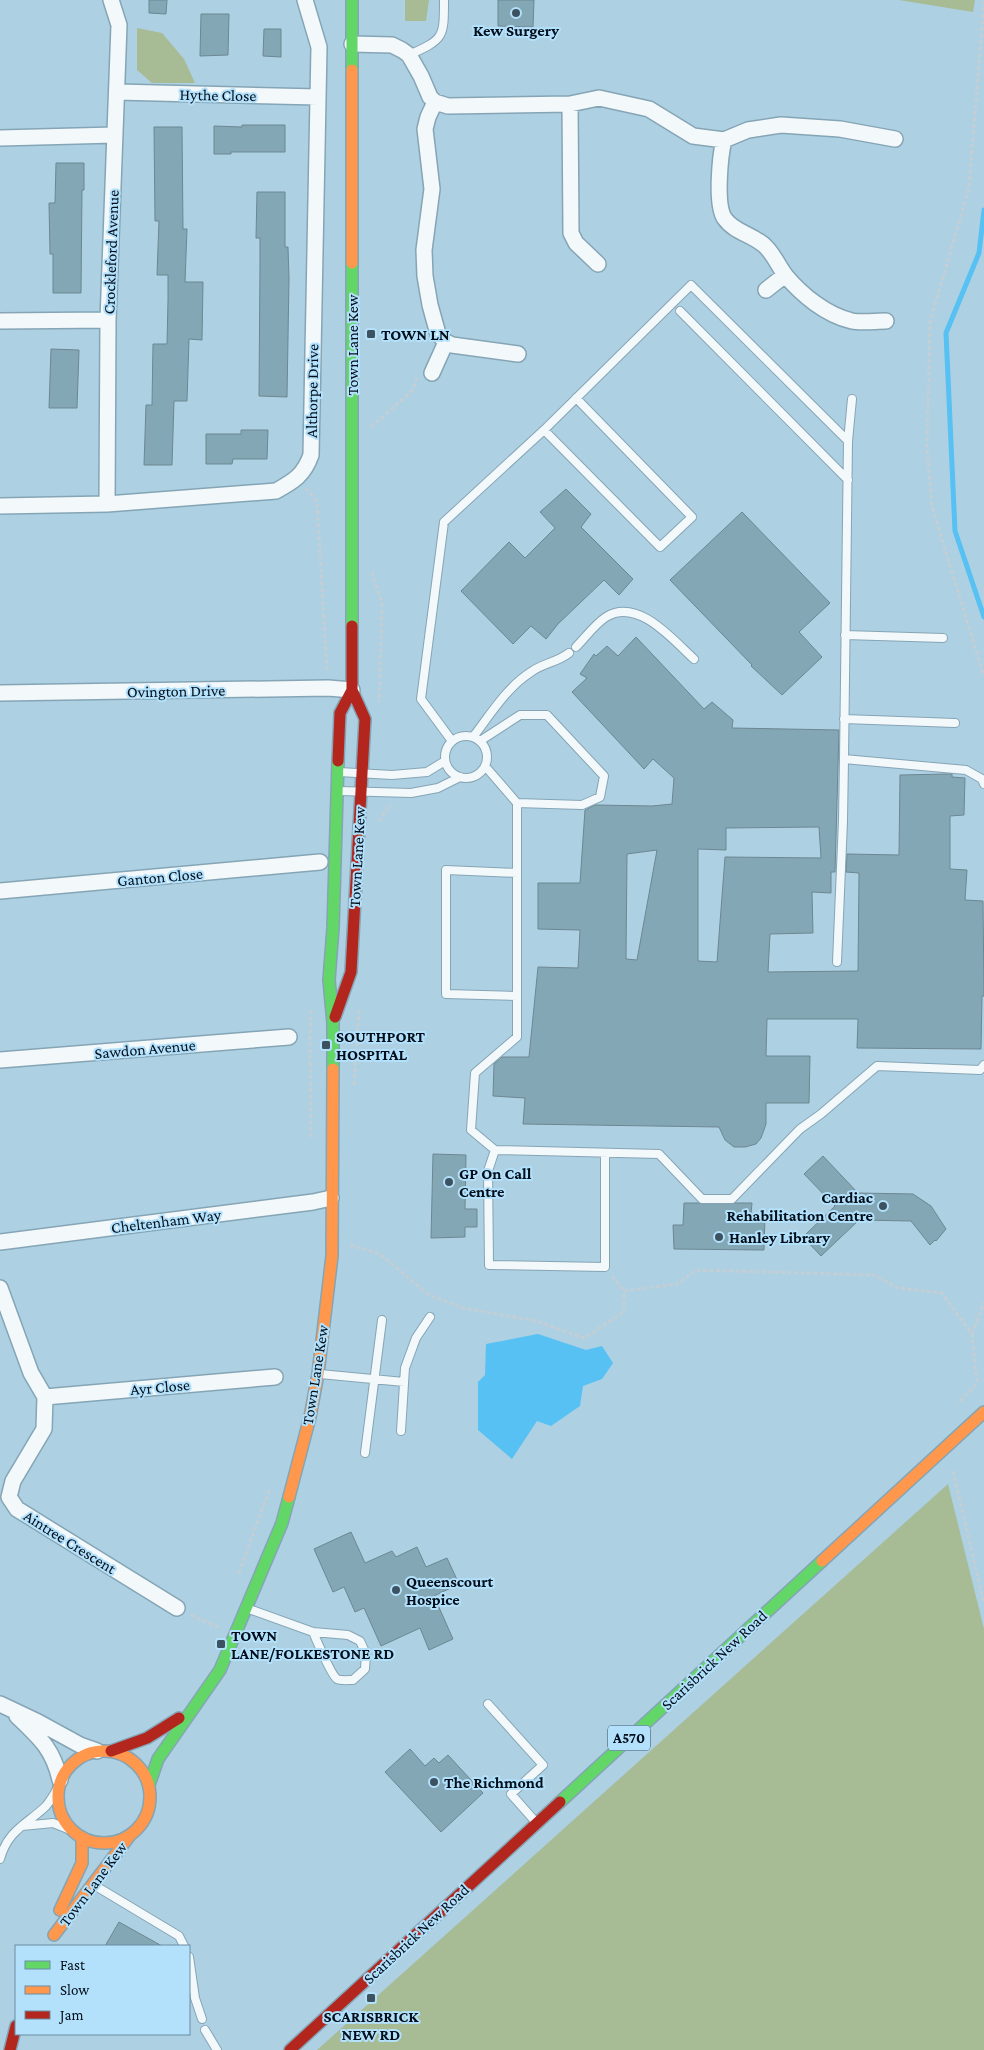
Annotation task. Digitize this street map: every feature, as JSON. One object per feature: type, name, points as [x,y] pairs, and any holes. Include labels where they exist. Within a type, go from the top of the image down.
[{"type":"main road","name":"Town Lane Kew","points":[[333,1023],[351,972],[365,719],[352,690],[352,0]]},
{"type":"main road","name":"Town Lane Kew","points":[[148,1785],[158,1759],[220,1670],[236,1635],[282,1523],[310,1417],[318,1374],[332,1256],[333,1023],[329,980],[333,928],[340,713],[352,690]]},
{"type":"main road","name":"Scarisbrick New Road","points":[[290,2050],[984,1412]]},
{"type":"main road","name":"Town Lane Kew","points":[[104,1751],[137,1744],[154,1736],[197,1704]]},
{"type":"main road","points":[[104,1751],[126,1756],[136,1763],[146,1777],[150,1806],[144,1820],[132,1834],[122,1840],[106,1843],[89,1841],[66,1824],[59,1810],[57,1796],[60,1783],[68,1766],[78,1758],[104,1751]]},
{"type":"main road","name":"Town Lane Kew","points":[[52,1941],[62,1904],[82,1863],[78,1834]]},
{"type":"main road","name":"Town Lane Kew","points":[[52,1941],[92,1884],[132,1834]]},
{"type":"main road","points":[[10,2050],[15,2030]]},
{"type":"street","name":"Crockleford Avenue","points":[[107,504],[108,320],[119,25],[112,0]]},
{"type":"street","name":"Althorpe Drive","points":[[0,506],[107,504],[276,491],[298,478],[307,468],[311,455],[319,48],[305,0]]},
{"type":"street","points":[[352,44],[392,46],[408,55],[421,76],[430,97],[435,102],[448,106],[570,104],[599,98],[650,109],[693,136],[724,140],[748,130],[781,125],[840,130],[895,139]]},
{"type":"street","name":"Hythe Close","points":[[117,92],[318,97]]},
{"type":"street","points":[[435,102],[425,129],[432,189],[424,250],[425,276],[438,334],[452,345],[518,354]]},
{"type":"street","points":[[570,104],[571,233],[576,243],[598,264]]},
{"type":"street","points":[[0,138],[115,135]]},
{"type":"street","points":[[724,140],[721,153],[720,208],[725,219],[733,227],[756,239],[767,248],[799,290],[816,303],[832,313],[852,321],[886,321]]},
{"type":"street","points":[[766,290],[785,274]]},
{"type":"street","points":[[0,321],[108,320]]},
{"type":"street","points":[[432,373],[446,342]]},
{"type":"street","name":"Ovington Drive","points":[[0,694],[328,688],[352,690]]},
{"type":"street","name":"Ganton Close","points":[[0,891],[320,862]]},
{"type":"street","name":"Sawdon Avenue","points":[[0,1060],[290,1037]]},
{"type":"street","name":"Cheltenham Way","points":[[0,1242],[313,1202],[331,1198]]},
{"type":"street","points":[[0,1288],[31,1373],[45,1397]]},
{"type":"street","name":"Ayr Close","points":[[45,1397],[275,1377]]},
{"type":"street","name":"Aintree Crescent","points":[[45,1397],[44,1430],[13,1481],[9,1497],[17,1509],[177,1608]]},
{"type":"street","points":[[5,1707],[38,1722],[80,1745],[104,1751]]},
{"type":"street","points":[[5,1707],[42,1740],[54,1757],[60,1783]]},
{"type":"lane","points":[[408,55],[432,44],[438,39],[444,29],[444,0]]},
{"type":"lane","points":[[452,741],[421,699],[444,522],[544,430],[691,285],[848,442]]},
{"type":"lane","points":[[680,311],[848,480]]},
{"type":"lane","points":[[544,430],[660,547],[692,517],[576,398]]},
{"type":"lane","points":[[837,962],[843,822],[848,442],[852,399]]},
{"type":"lane","points":[[576,647],[605,618],[616,613],[628,613],[645,617],[657,624],[694,659]]},
{"type":"lane","points":[[846,635],[943,638]]},
{"type":"lane","points":[[477,739],[504,697],[529,673],[540,666],[553,664],[569,653]]},
{"type":"lane","points":[[477,739],[520,715],[547,715],[604,776],[600,797],[582,805],[517,803]]},
{"type":"lane","points":[[844,719],[955,723]]},
{"type":"lane","points":[[466,736],[477,739],[486,752],[485,766],[475,776],[468,778],[453,774],[445,761],[445,754],[452,741],[458,737],[466,736]]},
{"type":"lane","points":[[844,759],[966,770],[982,779],[984,784]]},
{"type":"lane","points":[[337,772],[392,775],[426,772],[445,761]]},
{"type":"lane","points":[[485,766],[517,803],[517,1037],[475,1073],[471,1130],[495,1150],[659,1154],[702,1198],[732,1199],[800,1129],[821,1114],[877,1066],[980,1070],[984,1065]]},
{"type":"lane","points":[[337,791],[411,793],[438,788],[460,777]]},
{"type":"lane","points":[[517,873],[446,870],[446,994],[517,996]]},
{"type":"lane","points":[[495,1150],[488,1171],[489,1265],[605,1267],[605,1153]]},
{"type":"lane","points":[[401,1431],[405,1368],[416,1338],[430,1317]]},
{"type":"lane","points":[[365,1453],[382,1320]]},
{"type":"lane","points":[[318,1374],[404,1382]]},
{"type":"lane","points":[[247,1608],[313,1632],[348,1635],[360,1641],[366,1654],[365,1669],[353,1680],[338,1680],[332,1674],[326,1657],[313,1632]]},
{"type":"lane","points":[[488,1704],[543,1765],[511,1794],[537,1823]]},
{"type":"lane","points":[[0,1859],[4,1845],[20,1827],[45,1807],[60,1783]]},
{"type":"lane","points":[[20,1827],[53,1823],[78,1834]]},
{"type":"lane","points":[[92,1884],[178,1936],[183,1945]]},
{"type":"lane","points":[[190,1964],[195,1998],[202,2019]]},
{"type":"lane","points":[[205,2030],[214,2049]]},
{"type":"path","points":[[984,1],[969,188],[930,322],[927,448],[932,507],[984,676]]},
{"type":"path","points":[[364,433],[412,390],[417,380],[418,372],[432,373]]},
{"type":"path","points":[[298,478],[318,502],[328,688]]},
{"type":"path","points":[[311,1008],[312,1144]]},
{"type":"path","points":[[290,1037],[332,1040]]},
{"type":"path","points":[[345,1244],[380,1254],[429,1295],[463,1308],[536,1322],[584,1338],[624,1312],[624,1291],[677,1284],[696,1270],[874,1275],[898,1288],[942,1293],[972,1334]]},
{"type":"path","points":[[953,1408],[977,1384],[972,1334],[984,1302]]},
{"type":"path","points":[[952,1466],[984,1604]]},
{"type":"path","points":[[236,1581],[270,1487]]},
{"type":"path","points":[[177,1608],[236,1635]]},
{"type":"path","points":[[219,1628],[222,1619]]},
{"type":"green space","points":[[405,0],[429,0],[426,21],[405,21]]},
{"type":"green space","points":[[899,0],[975,0],[973,12]]},
{"type":"green space","points":[[137,28],[162,33],[184,59],[195,83],[152,83],[137,70]]},
{"type":"green space","points":[[948,1484],[984,1629],[984,2050],[317,2050]]},
{"type":"water","points":[[538,1334],[586,1350],[602,1346],[613,1363],[602,1379],[583,1386],[580,1406],[551,1426],[537,1421],[512,1459],[478,1430],[478,1382],[485,1375],[486,1344]]},
{"type":"building","points":[[149,0],[167,0],[166,14],[149,13]]},
{"type":"building","name":"Kew Surgery","points":[[498,0],[534,0],[533,27],[498,26]]},
{"type":"building","points":[[201,14],[229,14],[228,55],[200,56]]},
{"type":"building","points":[[264,29],[281,29],[281,57],[263,56]]},
{"type":"building","points":[[242,125],[285,125],[285,152],[231,152],[231,154],[214,154],[214,126],[242,127]]},
{"type":"building","points":[[154,127],[182,127],[183,229],[187,229],[185,282],[203,282],[202,340],[189,339],[187,401],[174,401],[172,465],[144,465],[146,405],[152,405],[153,344],[167,344],[168,275],[157,275],[159,221],[155,221]]},
{"type":"building","points":[[56,163],[84,163],[81,293],[53,293],[53,254],[50,254],[49,203],[55,203]]},
{"type":"building","points":[[257,192],[285,192],[285,247],[288,247],[289,278],[287,397],[259,396],[260,238],[256,238]]},
{"type":"building","points":[[51,349],[79,350],[77,408],[49,408]]},
{"type":"building","points":[[241,430],[268,430],[267,459],[233,459],[232,464],[206,464],[206,434],[241,434]]},
{"type":"building","points":[[566,489],[591,514],[581,527],[633,579],[619,595],[604,580],[558,624],[546,639],[531,626],[513,644],[461,591],[509,542],[525,558],[555,528],[540,512]]},
{"type":"building","points":[[742,512],[830,603],[799,632],[822,657],[782,695],[751,666],[670,580]]},
{"type":"building","points":[[636,637],[704,709],[712,702],[733,720],[732,728],[839,730],[835,872],[831,872],[831,893],[812,892],[813,933],[770,934],[768,972],[858,971],[859,873],[846,872],[847,854],[899,855],[900,775],[952,774],[952,777],[965,778],[964,815],[950,816],[950,869],[967,870],[965,900],[983,901],[984,996],[982,996],[981,1049],[857,1048],[858,1019],[767,1019],[766,1056],[810,1056],[809,1103],[766,1103],[766,1124],[761,1138],[756,1144],[745,1147],[734,1147],[725,1140],[719,1127],[523,1124],[525,1098],[493,1096],[494,1064],[502,1057],[529,1057],[538,967],[578,968],[580,930],[538,929],[538,883],[580,883],[585,810],[595,805],[652,806],[672,804],[674,778],[653,759],[644,769],[572,692],[587,678],[580,674],[594,654],[596,656],[607,646],[618,656]],"holes":[[[819,827],[821,858],[725,857],[717,962],[698,961],[698,849],[726,850],[726,828]],[[657,850],[637,960],[626,959],[627,854]]]},
{"type":"building","name":"GP On Call Centre","points":[[433,1154],[466,1155],[465,1209],[477,1209],[477,1227],[465,1227],[465,1237],[431,1238]]},
{"type":"building","name":"Cardiac Rehabilitation Centre","points":[[823,1156],[858,1193],[913,1194],[931,1206],[946,1229],[930,1245],[911,1221],[859,1220],[821,1256],[803,1237],[835,1206],[804,1174]]},
{"type":"building","name":"Hanley Library","points":[[684,1203],[752,1203],[751,1214],[765,1214],[764,1250],[674,1249],[673,1225],[683,1225]]},
{"type":"building","name":"Queenscourt Hospice","points":[[351,1532],[365,1563],[392,1551],[396,1557],[417,1547],[426,1567],[447,1558],[459,1584],[434,1596],[453,1639],[429,1650],[420,1628],[381,1646],[364,1608],[355,1612],[344,1587],[333,1592],[314,1549]]},
{"type":"building","name":"The Richmond","points":[[410,1749],[425,1766],[434,1758],[439,1763],[448,1755],[483,1793],[441,1832],[385,1772]]},
{"type":"building","points":[[119,1922],[160,1945],[106,1945]]},
{"type":"waterway","points":[[984,210],[979,253],[946,333],[955,531],[984,617]]},
{"type":"traffic: fast","points":[[352,0],[352,70]]},
{"type":"traffic: fast","points":[[352,263],[352,626]]},
{"type":"traffic: fast","points":[[333,1069],[333,1023],[329,980],[333,928],[338,761]]},
{"type":"traffic: fast","points":[[149,1785],[158,1759],[220,1670],[282,1523],[289,1497]]},
{"type":"traffic: fast","points":[[560,1802],[822,1561]]},
{"type":"traffic: slow","points":[[352,70],[352,263]]},
{"type":"traffic: slow","points":[[289,1497],[310,1417],[318,1374],[332,1256],[333,1069]]},
{"type":"traffic: slow","points":[[822,1561],[984,1412]]},
{"type":"traffic: slow","points":[[104,1751],[122,1754],[137,1764],[147,1779],[150,1797],[147,1815],[137,1830],[122,1840],[104,1843],[86,1840],[71,1830],[61,1815],[58,1797],[61,1779],[71,1764],[86,1754],[104,1751]]},
{"type":"traffic: slow","points":[[54,1935],[131,1834]]},
{"type":"traffic: slow","points":[[60,1910],[82,1863],[82,1837]]},
{"type":"traffic: jam","points":[[335,1017],[351,972],[365,719],[352,690],[352,626]]},
{"type":"traffic: jam","points":[[338,761],[340,713],[352,690]]},
{"type":"traffic: jam","points":[[111,1751],[147,1738],[179,1718]]},
{"type":"traffic: jam","points":[[290,2050],[560,1802]]},
{"type":"traffic: jam","points":[[10,2050],[15,2030]]},
{"type":"place","name":"Kew Surgery","points":[[516,13]]},
{"type":"place","name":"TOWN LN","points":[[371,334]]},
{"type":"place","name":"SOUTHPORT HOSPITAL","points":[[326,1045]]},
{"type":"place","name":"GP On Call Centre","points":[[449,1182]]},
{"type":"place","name":"Cardiac Rehabilitation Centre","points":[[883,1206]]},
{"type":"place","name":"Hanley Library","points":[[719,1237]]},
{"type":"place","name":"Queenscourt Hospice","points":[[396,1590]]},
{"type":"place","name":"TOWN LANE/FOLKESTONE RD","points":[[221,1644]]},
{"type":"place","name":"The Richmond","points":[[434,1782]]},
{"type":"place","name":"SCARISBRICK NEW RD","points":[[371,1998]]}]
